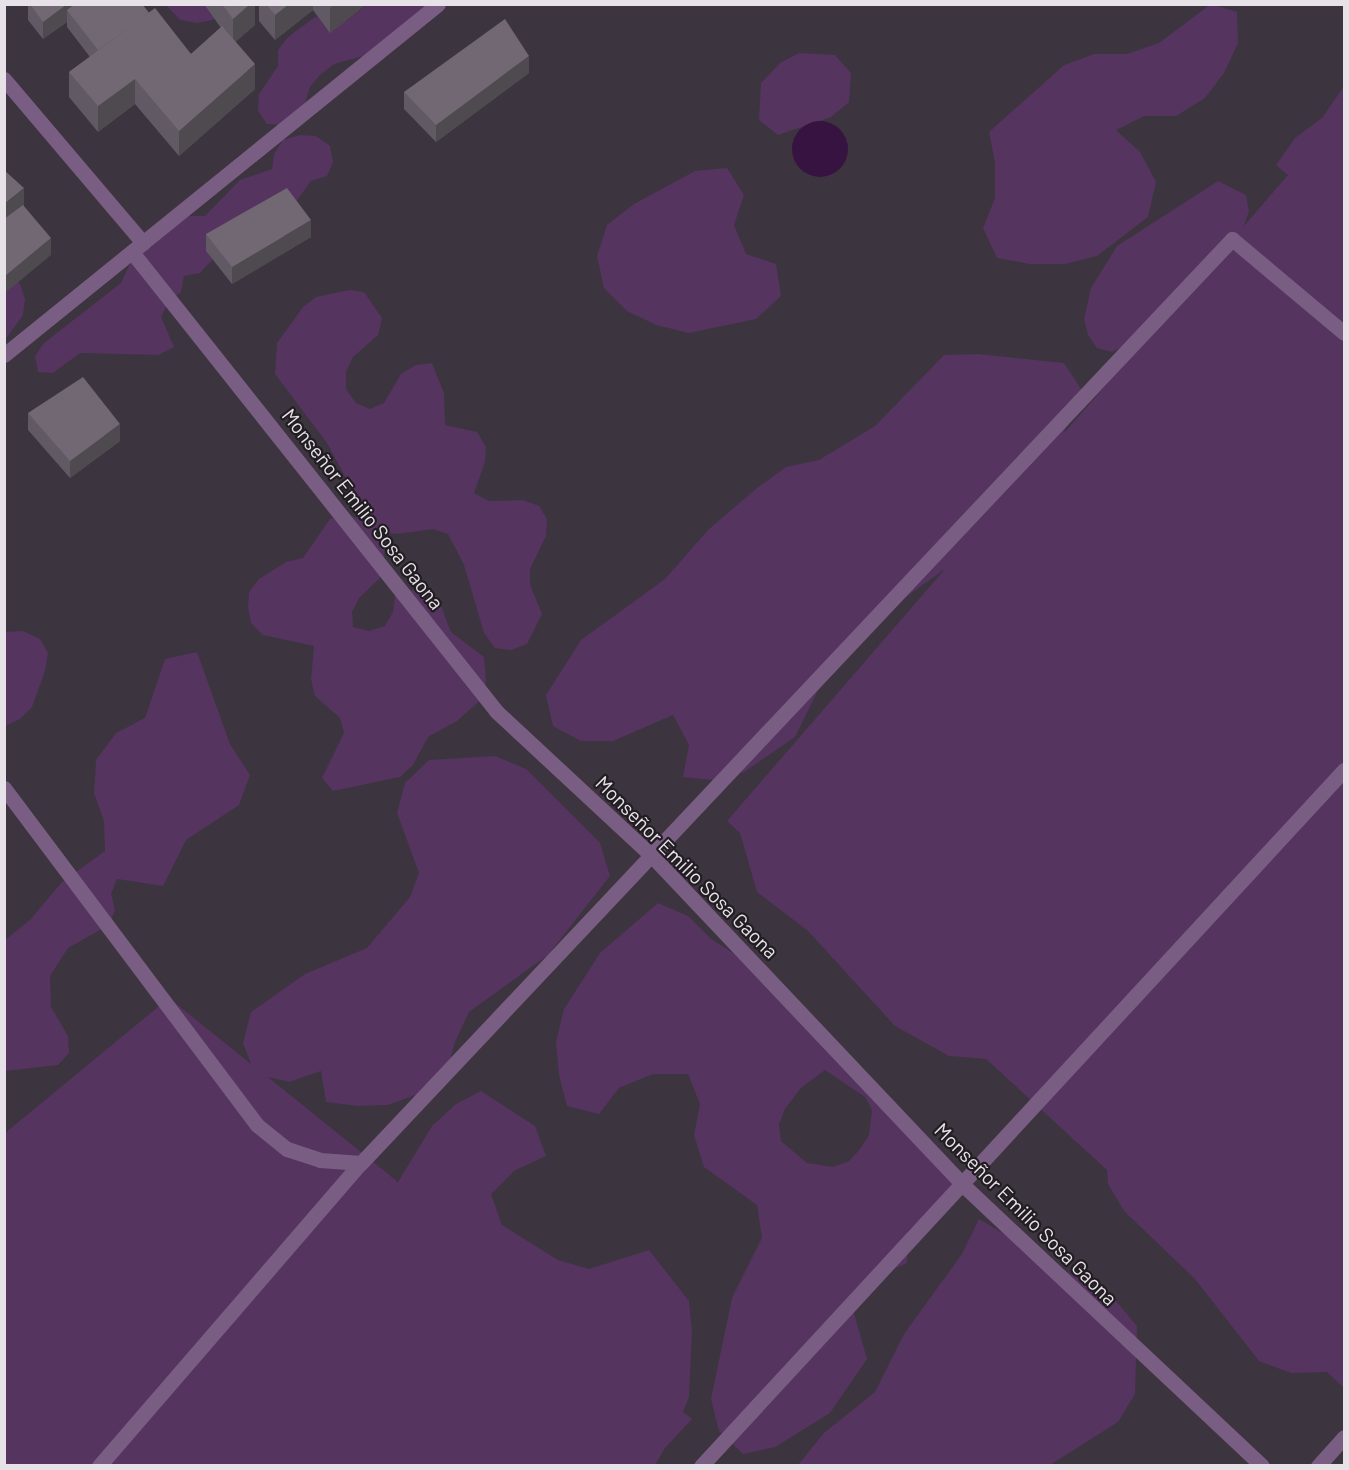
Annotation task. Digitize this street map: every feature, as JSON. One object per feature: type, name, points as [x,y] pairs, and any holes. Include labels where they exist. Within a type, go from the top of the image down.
[{"type":"street","points":[[4,355],[438,4]]},
{"type":"street","name":"Monseñor Emilio Sosa Gaona","points":[[4,79],[497,712],[653,857],[963,1185],[1262,1466]]},
{"type":"street","points":[[99,1466],[361,1163],[653,857],[1232,239],[1344,333]]},
{"type":"street","points":[[701,1466],[1344,770]]},
{"type":"street","points":[[4,788],[257,1125],[287,1149],[320,1160],[361,1163]]},
{"type":"street","points":[[1318,1466],[1344,1437]]},
{"type":"shaded area","points":[[1211,4],[1237,12],[1238,43],[1224,73],[1205,98],[1176,116],[1144,116],[1116,130],[1140,152],[1156,182],[1148,217],[1097,256],[1065,264],[1030,264],[997,258],[983,228],[995,198],[995,163],[989,132],[1064,65],[1094,54],[1127,54],[1159,43]]},
{"type":"shaded area","points":[[166,5],[226,5],[213,20],[197,23],[180,20]]},
{"type":"shaded area","points":[[367,5],[426,5],[382,51],[334,64],[320,75],[310,87],[300,119],[284,125],[267,124],[258,111],[259,94],[278,66],[278,50],[288,37],[315,17],[346,21]]},
{"type":"shaded area","points":[[799,53],[835,55],[851,73],[849,102],[831,117],[778,135],[759,120],[761,83],[780,63]]},
{"type":"shaded area","points":[[1344,86],[1344,1388],[1327,1372],[1291,1373],[1259,1361],[1195,1279],[1124,1211],[1108,1184],[1107,1170],[986,1059],[949,1056],[895,1026],[808,931],[757,892],[740,833],[727,821],[945,569],[867,625],[824,678],[795,737],[744,772],[714,780],[683,777],[689,745],[673,715],[613,741],[581,741],[553,726],[546,695],[581,640],[665,579],[708,530],[757,488],[786,467],[819,460],[875,426],[944,355],[978,354],[1064,363],[1083,392],[1063,434],[1140,346],[1127,344],[1112,352],[1097,348],[1088,335],[1084,319],[1091,288],[1117,246],[1218,181],[1246,195],[1249,211],[1244,226],[1288,175],[1276,165],[1295,138],[1322,118]]},
{"type":"shaded area","points":[[820,121],[831,123],[840,129],[846,138],[848,149],[846,160],[840,169],[831,175],[820,177],[809,175],[800,169],[794,160],[792,149],[794,138],[800,129],[809,123]]},
{"type":"shaded area","points":[[300,135],[316,136],[330,146],[333,162],[327,176],[311,181],[290,210],[233,237],[200,273],[184,276],[181,292],[168,303],[161,317],[174,347],[158,355],[80,353],[53,373],[38,372],[35,356],[44,343],[121,283],[135,253],[151,247],[187,216],[205,216],[240,180],[272,169],[274,154],[283,140]]},
{"type":"shaded area","points":[[727,168],[744,195],[734,225],[746,254],[776,264],[781,296],[756,319],[689,333],[656,325],[627,311],[604,288],[597,256],[607,225],[634,204],[695,171]]},
{"type":"shaded area","points":[[5,271],[20,284],[25,299],[23,315],[5,340]]},
{"type":"shaded area","points":[[349,290],[364,292],[382,318],[378,335],[353,357],[346,372],[346,389],[356,403],[370,409],[384,403],[401,374],[416,365],[432,363],[444,393],[445,425],[477,432],[486,447],[485,462],[474,493],[489,501],[523,500],[539,506],[547,519],[546,536],[530,569],[530,585],[542,614],[527,644],[511,650],[495,648],[484,633],[464,565],[448,534],[433,529],[397,534],[376,531],[385,543],[383,575],[359,598],[352,612],[353,627],[369,631],[385,626],[393,612],[395,595],[411,590],[426,592],[439,601],[451,632],[484,657],[486,682],[483,698],[457,721],[428,737],[413,765],[400,777],[333,791],[322,778],[344,733],[340,718],[315,696],[311,679],[314,646],[263,635],[251,623],[248,607],[249,592],[259,579],[286,562],[303,558],[330,519],[346,515],[362,519],[373,528],[327,443],[275,374],[277,343],[303,307],[316,297]]},
{"type":"shaded area","points":[[23,631],[40,639],[48,653],[45,671],[32,707],[20,719],[5,726],[5,632]]},
{"type":"shaded area","points":[[197,652],[230,744],[250,775],[239,805],[186,840],[163,886],[117,879],[111,894],[115,910],[109,925],[68,948],[50,976],[51,1007],[68,1036],[69,1053],[58,1065],[5,1071],[5,940],[30,920],[62,882],[105,851],[104,821],[94,793],[96,760],[116,733],[145,718],[165,659]]},
{"type":"shaded area","points":[[495,756],[526,769],[600,843],[610,876],[548,955],[469,1012],[455,1042],[446,1075],[418,1094],[388,1105],[358,1106],[326,1102],[321,1071],[289,1082],[268,1077],[398,1182],[432,1126],[456,1104],[481,1091],[535,1126],[546,1156],[514,1171],[491,1194],[502,1225],[558,1260],[589,1269],[649,1250],[689,1301],[692,1332],[689,1397],[683,1412],[692,1419],[665,1448],[655,1465],[5,1466],[5,1133],[169,998],[251,1064],[243,1043],[251,1012],[305,974],[367,948],[410,897],[419,873],[397,813],[405,783],[429,760]]},
{"type":"shaded area","points":[[658,903],[688,916],[711,939],[767,974],[957,1186],[908,1231],[907,1263],[875,1277],[849,1296],[867,1359],[830,1413],[775,1447],[743,1454],[719,1431],[711,1399],[732,1298],[762,1238],[757,1205],[704,1167],[694,1135],[700,1104],[688,1074],[653,1074],[619,1088],[599,1114],[567,1106],[559,1075],[556,1042],[564,1009],[600,953]],"holes":[[[825,1070],[865,1097],[872,1110],[869,1135],[849,1161],[833,1167],[807,1163],[781,1141],[779,1125],[785,1109],[801,1088]]]},
{"type":"shaded area","points":[[979,1219],[1116,1301],[1137,1326],[1135,1394],[1118,1422],[1050,1465],[797,1466],[824,1433],[875,1392],[904,1334],[962,1254]]},
{"type":"building","points":[[30,4],[67,4],[43,22]]},
{"type":"building","points":[[75,4],[142,4],[149,13],[98,50],[67,10]]},
{"type":"building","points":[[222,4],[250,4],[233,19]]},
{"type":"building","points":[[266,4],[289,4],[275,15]]},
{"type":"building","points":[[155,8],[191,54],[222,26],[255,64],[179,131],[135,79],[98,106],[69,72]]},
{"type":"building","points":[[505,19],[529,56],[436,125],[404,92]]},
{"type":"building","points":[[4,170],[24,188],[4,204]]},
{"type":"building","points":[[287,188],[311,220],[232,267],[206,234]]},
{"type":"building","points":[[23,205],[51,238],[4,277],[4,219]]},
{"type":"building","points":[[83,377],[120,424],[70,461],[28,413]]}]
